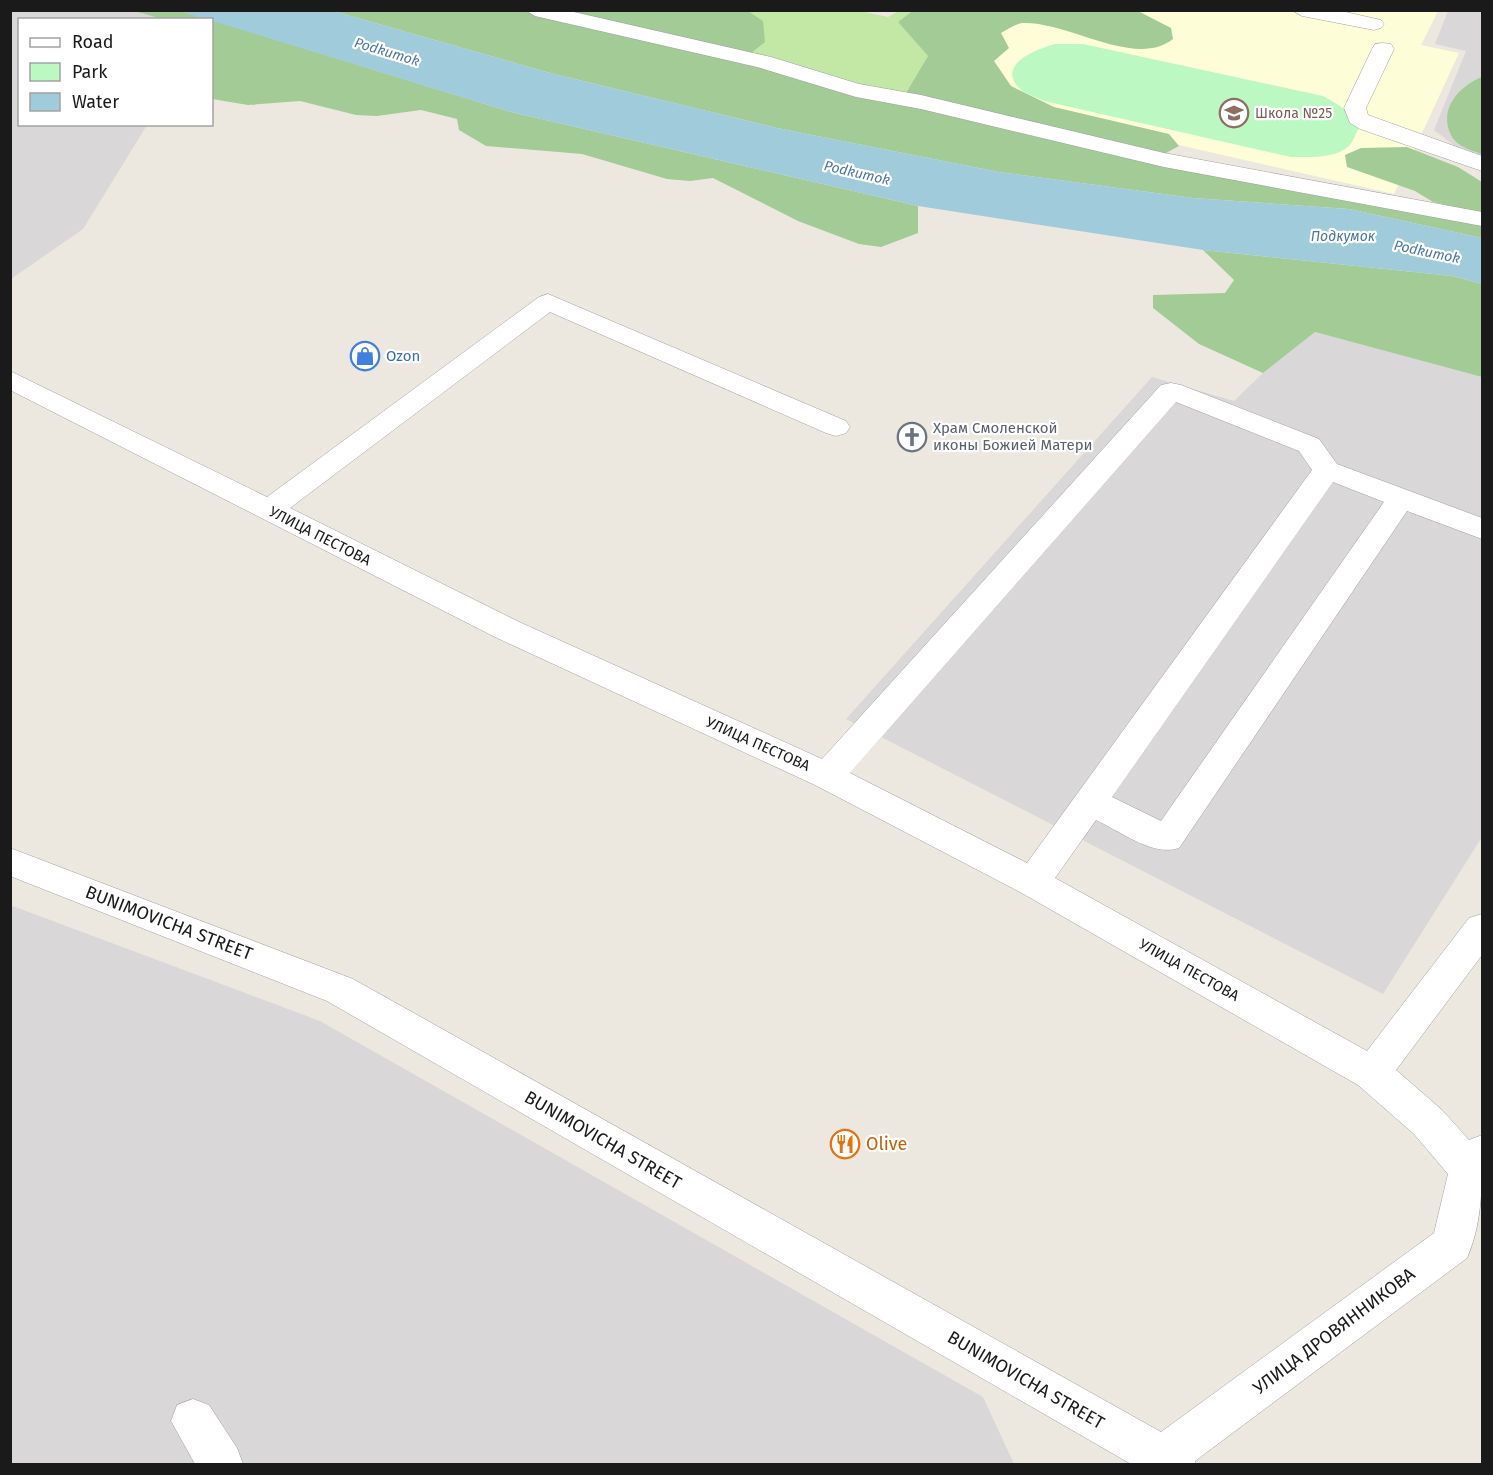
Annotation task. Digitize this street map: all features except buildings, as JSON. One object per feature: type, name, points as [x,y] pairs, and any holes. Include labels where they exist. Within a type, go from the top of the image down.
[{"type":"street","points":[[535,10],[763,62],[855,90],[921,102],[1164,160],[1482,219]]},
{"type":"street","points":[[1302,10],[1374,24]]},
{"type":"street","points":[[1383,49],[1355,108],[1358,118],[1368,124],[1482,164]]},
{"type":"street","points":[[270,510],[548,302],[836,427]]},
{"type":"street","name":"УЛИЦА ПЕСТОВА","points":[[10,379],[506,629],[827,776],[1033,882],[1372,1073],[1476,1161]]},
{"type":"street","points":[[827,776],[1171,391],[1309,445],[1327,470],[1482,529]]},
{"type":"street","points":[[1033,882],[1327,470]]},
{"type":"street","points":[[1090,802],[1167,839],[1401,498]]},
{"type":"street","name":"BUNIMOVICHA STREET","points":[[10,861],[340,990],[1164,1462]]},
{"type":"street","points":[[1372,1073],[1482,928]]},
{"type":"street","name":"УЛИЦА ДРОВЯННИКОВА","points":[[1164,1462],[1452,1244],[1476,1161]]},
{"type":"street","points":[[193,1421],[221,1464]]},
{"type":"shaded area","points":[[11,10],[134,11],[158,18],[18,18],[18,126],[146,126],[83,229],[11,279]]},
{"type":"shaded area","points":[[519,10],[1442,218],[1482,225],[1482,238],[1349,209],[1193,198],[999,172],[777,128],[554,74],[333,11]]},
{"type":"shaded area","points":[[914,10],[1136,10],[1171,28],[1173,39],[1158,47],[1140,49],[1121,47],[1040,24],[1022,23],[1001,33],[1009,48],[994,61],[1011,86],[1054,107],[1169,134],[1179,146],[1166,153],[1154,153],[906,93],[928,56],[898,22]]},
{"type":"shaded area","points":[[134,11],[180,11],[205,18],[158,18]]},
{"type":"shaded area","points":[[556,11],[748,11],[763,21],[765,42],[750,54]]},
{"type":"shaded area","name":"Школа №25","points":[[1001,11],[1438,11],[1421,45],[1459,53],[1394,194],[942,91]]},
{"type":"shaded area","points":[[1448,11],[1482,11],[1482,157],[1459,149],[1434,130],[1466,51],[1435,44]]},
{"type":"shaded area","points":[[213,20],[511,112],[918,206],[918,233],[881,247],[859,244],[798,221],[713,178],[690,181],[667,179],[582,154],[486,146],[459,130],[457,119],[421,110],[377,116],[356,115],[300,101],[248,105],[213,99]]},
{"type":"shaded area","points":[[1482,77],[1482,154],[1465,148],[1453,139],[1447,116],[1459,92]]},
{"type":"shaded area","points":[[1407,147],[1458,167],[1482,182],[1482,213],[1433,202],[1415,191],[1347,167],[1345,155],[1361,148]]},
{"type":"shaded area","points":[[1203,250],[1452,276],[1482,284],[1482,377],[1315,332],[1263,373],[1199,344],[1153,308],[1153,295],[1225,293],[1234,280]]},
{"type":"shaded area","points":[[1315,332],[1482,377],[1482,837],[1383,994],[846,719],[1152,377],[1234,401],[1263,373]]},
{"type":"shaded area","points":[[10,905],[320,1021],[983,1397],[1014,1464],[11,1464]]},
{"type":"green space","points":[[748,11],[860,11],[888,17],[899,11],[914,11],[898,22],[928,56],[906,93],[849,83],[750,54]]},
{"type":"green space","points":[[1055,44],[1083,44],[1323,96],[1348,113],[1359,128],[1349,146],[1336,153],[1291,157],[1044,101],[1021,90],[1013,79],[1013,71],[1022,58]]},
{"type":"water","name":"Подкумок","points":[[180,11],[333,11],[554,74],[777,128],[999,172],[1193,198],[1349,209],[1482,238],[1482,284],[1452,276],[1203,250],[918,206],[511,112],[213,21],[213,18],[203,18]]},
{"type":"place","name":"Школа №25","points":[[1234,113]]},
{"type":"place","name":"Ozon","points":[[365,356]]},
{"type":"place","name":"Храм Смоленской иконы Божией Матери","points":[[912,437]]},
{"type":"place","name":"Olive","points":[[845,1144]]},
{"type":"water label","name":"Podkumok","points":[[387,52]]},
{"type":"water label","name":"Podkumok","points":[[857,173]]},
{"type":"water label","name":"Podkumok","points":[[1427,252]]}]
